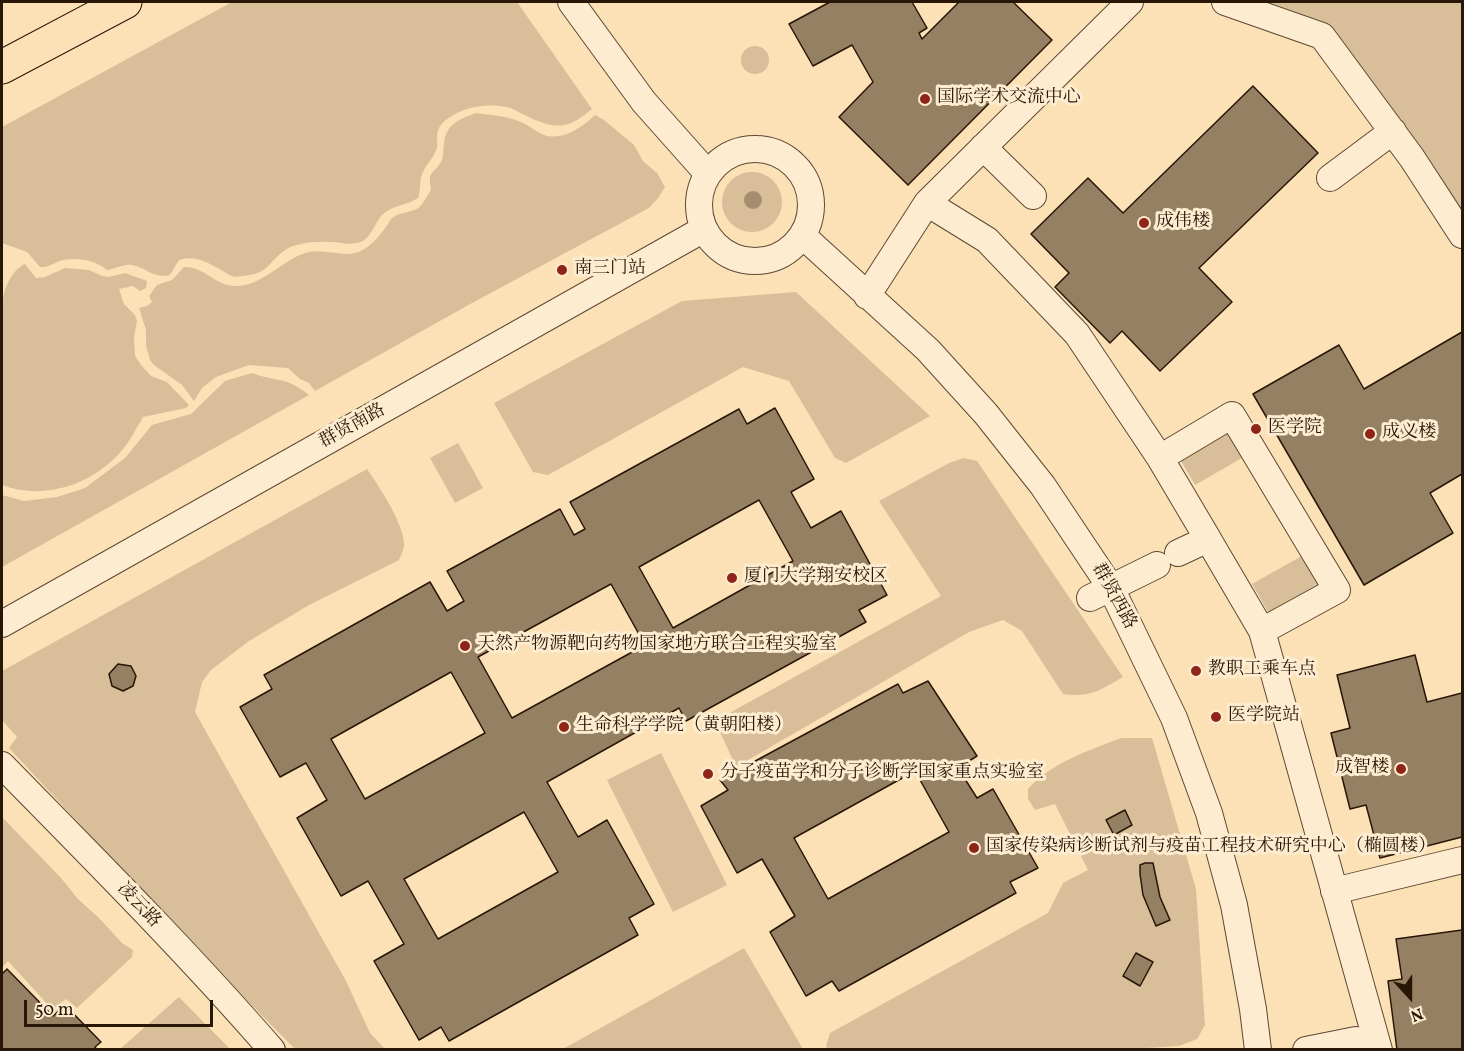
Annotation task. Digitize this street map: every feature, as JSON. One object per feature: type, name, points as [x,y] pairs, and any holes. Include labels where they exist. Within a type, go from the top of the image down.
[{"type":"main road","points":[[2,67],[125,2]]},
{"type":"street","points":[[571,2],[644,102],[708,174]]},
{"type":"street","points":[[867,296],[927,204],[1130,2]]},
{"type":"street","points":[[1225,2],[1322,36],[1393,131],[1462,235]]},
{"type":"street","points":[[1330,178],[1393,131]]},
{"type":"street","points":[[983,147],[1033,196]]},
{"type":"street","points":[[744,150],[773,151],[790,161],[807,182],[812,201],[811,218],[803,236],[787,252],[758,262],[738,259],[721,250],[704,229],[699,210],[700,192],[708,174],[726,157],[744,150]]},
{"type":"street","points":[[927,204],[987,240],[1077,334],[1160,458],[1262,631],[1379,1050]]},
{"type":"street","name":"群贤南路","points":[[2,624],[704,229]]},
{"type":"street","name":"群贤西路","points":[[803,236],[928,350],[986,414],[1043,486],[1101,593],[1174,718],[1209,813],[1234,905],[1254,1009],[1258,1050]]},
{"type":"street","points":[[1160,458],[1232,415],[1337,591],[1262,631]]},
{"type":"street","points":[[1101,593],[1208,539]]},
{"type":"street","name":"凌云路","points":[[2,765],[124,890],[272,1050]]},
{"type":"street","points":[[1334,891],[1462,860]]},
{"type":"street","points":[[1306,1050],[1356,1040],[1372,1050]]},
{"type":"shaded area","points":[[232,2],[517,2],[592,109],[571,123],[558,126],[540,122],[504,106],[480,106],[459,112],[439,127],[437,148],[422,175],[418,198],[385,212],[361,242],[347,244],[316,242],[293,246],[281,253],[265,269],[250,275],[234,277],[207,262],[194,258],[179,260],[170,275],[164,276],[132,265],[107,270],[80,259],[63,260],[47,267],[40,267],[27,252],[2,243],[2,127]]},
{"type":"shaded area","points":[[1257,2],[1462,2],[1462,216],[1320,20]]},
{"type":"shaded area","points":[[755,46],[765,50],[769,60],[765,70],[755,74],[745,70],[741,60],[745,50]]},
{"type":"shaded area","points":[[476,113],[512,119],[526,124],[541,134],[551,136],[565,135],[595,115],[634,145],[643,161],[657,173],[665,187],[649,208],[315,391],[309,383],[300,379],[288,368],[249,365],[216,377],[202,388],[194,401],[182,385],[150,360],[146,346],[146,330],[139,308],[152,302],[149,296],[157,285],[172,280],[184,267],[198,270],[228,285],[244,285],[261,279],[307,252],[349,254],[364,249],[377,239],[391,219],[417,209],[421,205],[431,190],[431,173],[442,160],[448,131],[459,120]]},
{"type":"shaded area","points":[[752,172],[773,181],[782,202],[773,223],[752,232],[731,223],[722,202],[731,181]]},
{"type":"shaded area","points":[[25,264],[36,278],[45,277],[65,268],[89,270],[109,277],[125,273],[147,281],[146,288],[140,291],[133,286],[119,289],[124,304],[135,315],[137,321],[134,337],[135,356],[151,376],[167,382],[189,405],[186,408],[143,417],[125,446],[97,473],[79,482],[41,491],[21,490],[2,485],[2,305],[9,282],[16,271]]},
{"type":"shaded area","points":[[796,292],[930,416],[846,463],[835,458],[789,381],[743,367],[548,475],[533,472],[494,403],[682,301]]},
{"type":"shaded area","points":[[252,373],[287,382],[309,395],[2,567],[2,495],[24,501],[57,497],[85,488],[125,458],[152,425],[191,414],[225,381]]},
{"type":"shaded area","points":[[1232,424],[1249,454],[1195,485],[1177,454]]},
{"type":"shaded area","points":[[458,443],[483,488],[455,503],[430,458]]},
{"type":"shaded area","points":[[964,458],[977,461],[1123,677],[1088,694],[1063,694],[1022,631],[1003,620],[969,632],[736,767],[715,721],[941,596],[879,501],[949,463]]},
{"type":"shaded area","points":[[367,469],[399,524],[404,544],[399,560],[309,605],[249,641],[211,670],[202,682],[195,712],[346,981],[370,1033],[385,1049],[295,1049],[195,948],[9,748],[17,737],[2,720],[2,671]]},
{"type":"shaded area","points":[[1307,553],[1324,584],[1270,615],[1252,584]]},
{"type":"shaded area","points":[[1121,738],[1152,738],[1196,889],[1205,1025],[1197,1039],[1179,1046],[1112,1050],[828,1050],[826,1046],[830,1033],[1048,913],[1063,883],[1088,870],[1055,804],[1035,810],[1028,799],[1028,789],[1059,765]]},
{"type":"shaded area","points":[[661,753],[727,885],[673,912],[607,780]]},
{"type":"shaded area","points":[[2,817],[61,878],[78,899],[122,943],[133,950],[132,957],[77,1008],[66,999],[52,1009],[8,961],[2,967]]},
{"type":"shaded area","points":[[744,948],[803,1049],[563,1049]]},
{"type":"shaded area","points":[[179,997],[230,1049],[120,1049]]},
{"type":"building","name":"国际学术交流中心","points":[[830,2],[912,2],[927,28],[919,33],[922,39],[959,2],[1013,2],[1052,40],[908,185],[839,117],[873,82],[852,45],[813,66],[789,24]]},
{"type":"building","name":"成伟楼","points":[[1253,86],[1318,153],[1199,268],[1232,302],[1160,371],[1122,331],[1110,343],[1055,287],[1069,273],[1031,234],[1088,178],[1123,213]]},
{"type":"building","name":"成义楼","points":[[1462,332],[1462,474],[1430,493],[1453,533],[1364,585],[1253,394],[1339,345],[1364,389]]},
{"type":"building","name":"生命科学学院（黄朝阳楼）","points":[[775,408],[814,479],[791,492],[811,528],[841,511],[887,595],[859,610],[866,622],[686,721],[679,708],[547,782],[578,837],[607,820],[654,904],[629,918],[638,935],[449,1041],[441,1027],[419,1040],[374,961],[404,944],[368,881],[341,896],[297,818],[327,800],[306,763],[280,777],[240,707],[272,689],[264,675],[430,582],[447,611],[464,601],[447,571],[560,509],[574,535],[585,529],[570,502],[739,409],[747,424]],"holes":[[[759,500],[793,561],[673,628],[639,567]],[[611,584],[645,645],[512,718],[478,657]],[[451,672],[485,733],[365,799],[331,739]],[[524,812],[558,872],[438,939],[404,879]]]},
{"type":"building","name":"成智楼","points":[[1415,655],[1427,702],[1462,693],[1462,837],[1380,858],[1366,805],[1350,809],[1331,733],[1350,728],[1337,675]]},
{"type":"building","points":[[118,664],[131,666],[136,676],[133,686],[123,691],[112,686],[109,674]]},
{"type":"building","name":"国家传染病诊断试剂与疫苗工程技术研究中心（椭圆楼）","points":[[928,681],[977,756],[958,768],[977,798],[993,789],[1038,868],[1010,882],[1016,893],[839,991],[832,981],[806,996],[770,932],[795,916],[762,859],[737,873],[701,806],[728,790],[720,780],[898,684],[903,693]],"holes":[[[915,771],[949,832],[828,899],[794,838]]]},
{"type":"building","points":[[1125,810],[1132,825],[1114,835],[1106,820]]},
{"type":"building","points":[[1153,863],[1160,897],[1170,920],[1156,926],[1143,895],[1140,865]]},
{"type":"building","points":[[1462,930],[1462,1050],[1397,1050],[1388,981],[1402,979],[1396,939]]},
{"type":"building","points":[[1136,953],[1153,962],[1140,986],[1123,976]]},
{"type":"building","points":[[7,969],[53,1016],[65,1005],[101,1042],[95,1047],[97,1050],[2,1050],[2,974]]},
{"type":"place","name":"国际学术交流中心","points":[[925,99]]},
{"type":"place","name":"成伟楼","points":[[1144,223]]},
{"type":"place","name":"南三门站","points":[[562,270]]},
{"type":"place","name":"医学院","points":[[1256,429]]},
{"type":"place","name":"成义楼","points":[[1370,434]]},
{"type":"place","name":"厦门大学翔安校区","points":[[732,578]]},
{"type":"place","name":"天然产物源靶向药物国家地方联合工程实验室","points":[[465,646]]},
{"type":"place","name":"教职工乘车点","points":[[1196,671]]},
{"type":"place","name":"医学院站","points":[[1216,717]]},
{"type":"place","name":"生命科学学院（黄朝阳楼）","points":[[564,727]]},
{"type":"place","name":"成智楼","points":[[1401,769]]},
{"type":"place","name":"分子疫苗学和分子诊断学国家重点实验室","points":[[708,774]]},
{"type":"place","name":"国家传染病诊断试剂与疫苗工程技术研究中心（椭圆楼）","points":[[974,848]]}]
